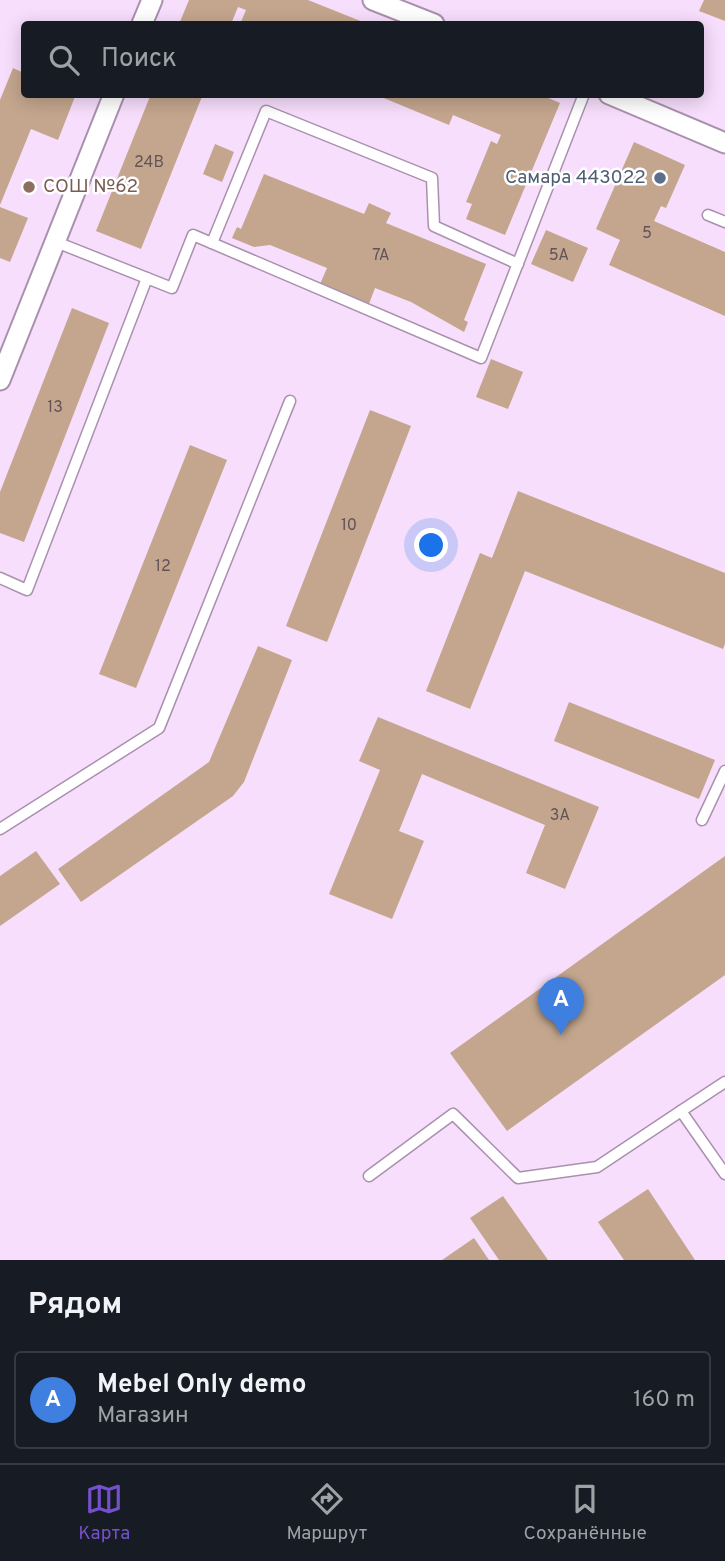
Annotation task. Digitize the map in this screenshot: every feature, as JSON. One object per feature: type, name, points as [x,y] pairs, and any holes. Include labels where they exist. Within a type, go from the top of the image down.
[{"type":"street","points":[[143,21],[152,0]]},
{"type":"street","points":[[373,0],[426,21]]},
{"type":"street","points":[[0,380],[112,98]]},
{"type":"street","points":[[619,98],[725,143]]},
{"type":"lane","points":[[56,242],[172,288],[193,235],[481,358],[582,98]]},
{"type":"lane","points":[[212,243],[266,111],[432,178],[434,226],[518,264]]},
{"type":"lane","points":[[708,215],[725,222]]},
{"type":"lane","points":[[0,578],[27,590],[147,278]]},
{"type":"lane","points":[[0,829],[159,727],[290,401]]},
{"type":"lane","points":[[702,820],[725,771]]},
{"type":"lane","points":[[369,1176],[453,1114],[519,1178],[597,1167],[725,1082]]},
{"type":"lane","points":[[681,1111],[725,1174]]},
{"type":"building","points":[[189,0],[308,0],[360,21],[241,21],[246,10],[238,7],[232,21],[180,21]]},
{"type":"building","points":[[704,0],[725,0],[725,21],[699,11]]},
{"type":"building","points":[[13,68],[21,72],[21,98],[74,98],[58,140],[31,129],[0,205],[0,100]]},
{"type":"building","points":[[149,98],[201,98],[141,249],[96,231]]},
{"type":"building","points":[[384,98],[548,98],[560,103],[505,235],[466,219],[472,204],[466,202],[491,141],[497,144],[501,135],[453,115],[449,125]]},
{"type":"building","points":[[634,142],[685,165],[666,208],[661,206],[654,221],[725,252],[725,316],[609,265],[620,240],[596,229]]},
{"type":"building","points":[[215,144],[234,152],[222,182],[203,174]]},
{"type":"building","points":[[264,174],[364,214],[369,203],[391,213],[386,223],[486,264],[464,320],[468,322],[464,332],[411,302],[375,288],[369,304],[320,284],[327,268],[270,245],[254,247],[232,238],[237,227],[241,229]]},
{"type":"building","points":[[0,207],[28,218],[10,262],[0,258]]},
{"type":"building","points":[[546,230],[588,248],[573,282],[531,264]]},
{"type":"building","points":[[72,308],[109,323],[24,542],[0,533],[0,492]]},
{"type":"building","points":[[491,359],[523,372],[508,409],[476,397]]},
{"type":"building","points":[[370,410],[411,426],[327,642],[286,626]]},
{"type":"building","points":[[190,445],[227,460],[136,688],[99,674]]},
{"type":"building","points":[[518,491],[725,573],[723,649],[525,571],[470,709],[426,691],[480,553],[492,558]]},
{"type":"building","points":[[258,646],[292,660],[244,782],[233,796],[81,902],[58,869],[209,762]]},
{"type":"building","points":[[569,702],[715,760],[699,799],[554,741]]},
{"type":"building","points":[[378,717],[599,807],[565,889],[526,873],[545,825],[422,774],[399,831],[424,841],[392,919],[329,894],[380,770],[359,761]]},
{"type":"building","points":[[36,851],[60,884],[0,926],[0,876]]},
{"type":"building","points":[[725,856],[725,975],[507,1131],[450,1053]]},
{"type":"building","points":[[648,1189],[695,1260],[624,1260],[598,1222]]},
{"type":"building","points":[[503,1196],[548,1260],[499,1260],[470,1218]]},
{"type":"building","points":[[474,1238],[489,1260],[442,1260]]},
{"type":"place","name":"Самара 443022","points":[[660,178]]},
{"type":"place","name":"СОШ №62","points":[[29,187]]},
{"type":"place","name":"Mebel Only demo","points":[[561,1035]]}]
